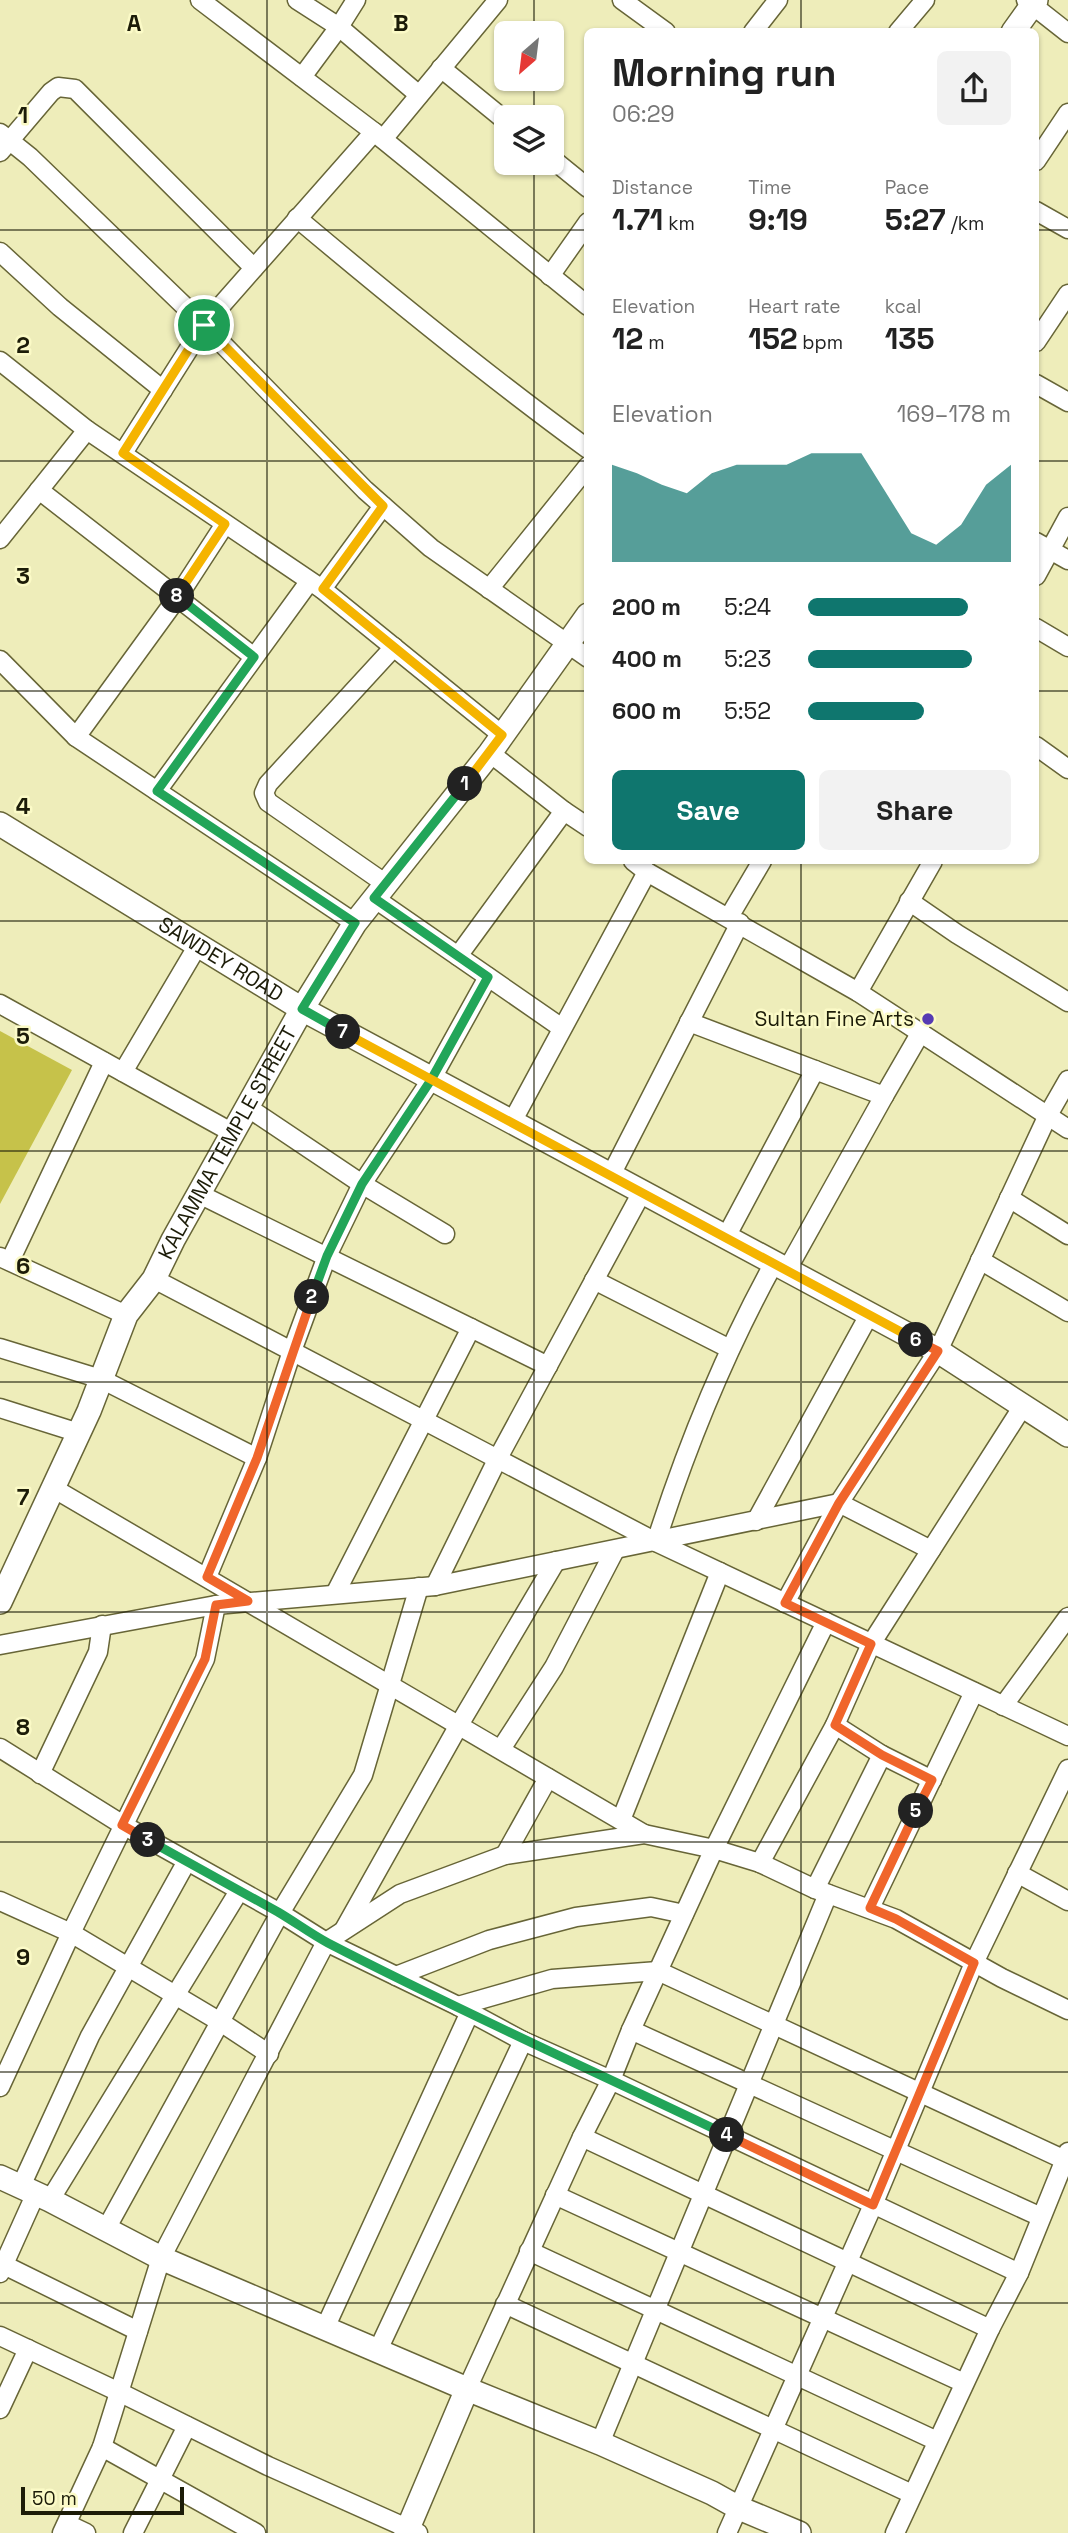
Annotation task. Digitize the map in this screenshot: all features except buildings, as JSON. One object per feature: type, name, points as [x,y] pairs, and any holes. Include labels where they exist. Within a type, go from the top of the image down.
[{"type":"street","points":[[200,0],[379,135],[584,303]]},
{"type":"street","points":[[297,0],[339,27],[419,94]]},
{"type":"street","points":[[302,77],[356,0]]},
{"type":"street","points":[[123,453],[204,325],[298,218],[419,94],[498,0]]},
{"type":"street","points":[[622,0],[660,28]]},
{"type":"street","points":[[755,28],[778,0]]},
{"type":"street","points":[[901,28],[925,0]]},
{"type":"street","points":[[1016,28],[1032,2],[1068,33]]},
{"type":"street","points":[[441,68],[494,111]]},
{"type":"street","points":[[254,268],[75,89],[58,87],[51,92],[3,142],[204,325],[383,506],[431,548],[584,655]]},
{"type":"street","points":[[1039,156],[1068,113]]},
{"type":"street","points":[[564,169],[584,185]]},
{"type":"street","points":[[1039,213],[1068,229]]},
{"type":"street","points":[[298,218],[502,386],[584,446]]},
{"type":"street","points":[[550,276],[584,229]]},
{"type":"street","points":[[0,252],[60,307],[163,390]]},
{"type":"street","points":[[1039,338],[1068,294]]},
{"type":"street","points":[[0,361],[87,430],[316,585],[394,647],[564,811],[584,821]]},
{"type":"street","points":[[1039,386],[1068,402]]},
{"type":"street","points":[[0,539],[87,430]]},
{"type":"street","points":[[489,589],[584,471]]},
{"type":"street","points":[[39,490],[254,657]]},
{"type":"street","points":[[157,791],[254,657],[383,506]]},
{"type":"street","points":[[1039,563],[1043,546],[1068,517]]},
{"type":"street","points":[[76,737],[177,598],[225,524]]},
{"type":"street","points":[[1043,546],[1068,561]]},
{"type":"street","name":"KALAMMA TEMPLE STREET","points":[[0,1602],[79,1433],[126,1315],[154,1279],[198,1194],[302,1009],[355,923],[496,744],[584,621]]},
{"type":"street","points":[[1039,630],[1068,647]]},
{"type":"street","points":[[394,647],[268,784],[264,793],[268,802],[458,956],[562,1028]]},
{"type":"street","points":[[0,660],[76,737],[355,923]]},
{"type":"street","points":[[1039,748],[1068,769]]},
{"type":"street","points":[[458,956],[564,811]]},
{"type":"street","name":"SAWDEY ROAD","points":[[0,824],[302,1009],[938,1351],[1068,1435]]},
{"type":"street","points":[[611,1175],[689,1022],[761,864]]},
{"type":"street","points":[[859,992],[927,864]]},
{"type":"street","points":[[512,1122],[562,1028],[640,866],[859,992],[1068,1129]]},
{"type":"street","points":[[909,901],[957,934],[1068,1002]]},
{"type":"street","points":[[123,1072],[198,945]]},
{"type":"street","points":[[207,1577],[257,1458],[327,1256],[362,1184],[431,1080],[488,977]]},
{"type":"street","points":[[0,1004],[233,1133]]},
{"type":"street","points":[[689,1022],[884,1096]]},
{"type":"street","points":[[656,1542],[676,1479],[738,1328],[780,1266],[921,1032]]},
{"type":"street","points":[[104,1062],[5,1259],[126,1315]]},
{"type":"street","points":[[726,1237],[815,1070]]},
{"type":"street","points":[[785,1603],[839,1503],[938,1351],[1048,1115],[1068,1080]]},
{"type":"street","points":[[247,1107],[362,1184],[445,1234]]},
{"type":"street","points":[[106,2229],[222,2023],[280,1913],[363,1775],[390,1684],[427,1586],[642,1192]]},
{"type":"street","points":[[198,1194],[548,1366]]},
{"type":"street","points":[[1009,1198],[1068,1235]]},
{"type":"street","points":[[980,1260],[1068,1312]]},
{"type":"street","points":[[154,1279],[656,1542],[1068,1736]]},
{"type":"street","points":[[594,1280],[730,1349]]},
{"type":"street","points":[[756,1521],[869,1315]]},
{"type":"street","points":[[335,1594],[471,1328]]},
{"type":"street","points":[[0,1348],[101,1379],[257,1458]]},
{"type":"street","points":[[760,1863],[835,1725],[871,1644],[1023,1406]]},
{"type":"street","points":[[0,1408],[79,1433]]},
{"type":"street","points":[[53,1488],[644,1834],[714,1849],[760,1863],[822,1891],[870,1908],[896,1919],[974,1963],[1068,2010]]},
{"type":"street","points":[[0,1645],[216,1605],[427,1586],[839,1503],[931,1550]]},
{"type":"street","points":[[500,1749],[554,1667],[615,1550]]},
{"type":"street","points":[[343,1931],[459,1725],[556,1561]]},
{"type":"street","points":[[621,1820],[720,1572]]},
{"type":"street","points":[[0,2087],[122,1825],[205,1659],[216,1605]]},
{"type":"street","points":[[1003,1706],[1068,1617]]},
{"type":"street","points":[[0,2336],[268,2466],[410,2531],[467,2389],[529,2251],[611,2080],[714,1849],[826,1622]]},
{"type":"street","points":[[40,1774],[98,1652],[102,1625]]},
{"type":"street","points":[[870,1908],[974,1692]]},
{"type":"street","points":[[835,1725],[882,1755],[932,1780]]},
{"type":"street","points":[[0,1748],[122,1825],[280,1913],[326,1942],[523,2041],[1019,2273]]},
{"type":"street","points":[[600,2443],[774,2025],[822,1891],[882,1755]]},
{"type":"street","points":[[727,2533],[873,2205],[974,1963],[1068,1769]]},
{"type":"street","points":[[505,1855],[548,1778]]},
{"type":"street","points":[[1051,1804],[1068,1813]]},
{"type":"street","points":[[86,2533],[64,2528],[102,2447],[161,2258],[326,1942],[400,1894],[505,1855],[644,1834]]},
{"type":"street","points":[[138,2331],[1,2267],[36,2193],[90,2036],[187,1861]]},
{"type":"street","points":[[1017,1873],[1068,1901]]},
{"type":"street","points":[[36,2193],[174,1994],[239,1891]]},
{"type":"street","points":[[0,1901],[71,1933],[269,2054]]},
{"type":"street","points":[[396,1976],[489,1940],[576,1917],[651,1908],[684,1914]]},
{"type":"street","points":[[325,2328],[464,2009],[552,1979],[658,1971],[920,2093],[1066,2156],[1019,2273],[964,2383],[895,2533]]},
{"type":"street","points":[[631,2030],[1041,2217]]},
{"type":"street","points":[[378,2350],[523,2041]]},
{"type":"street","points":[[582,2137],[990,2329]]},
{"type":"street","points":[[0,2177],[161,2258],[600,2443],[712,2493],[738,2508],[799,2533]]},
{"type":"street","points":[[555,2195],[964,2383]]},
{"type":"street","points":[[529,2251],[937,2441]]},
{"type":"street","points":[[505,2304],[912,2494]]},
{"type":"street","points":[[0,2409],[28,2349]]},
{"type":"street","points":[[133,2533],[187,2426]]},
{"type":"street","points":[[102,2447],[256,2533]]},
{"type":"shaded area","points":[[0,1031],[72,1070],[0,1204]]},
{"type":"place","name":"Sultan Fine Arts","points":[[928,1019]]},
{"type":"route","points":[[204,325],[123,453],[225,524],[177,598],[254,657],[157,791],[355,923],[302,1009],[431,1080],[938,1351],[839,1503],[785,1603],[871,1644],[835,1725],[882,1755],[932,1780],[870,1908],[896,1919],[974,1963],[873,2205],[523,2041],[326,1942],[280,1913],[122,1825],[205,1659],[216,1605],[248,1601],[207,1577],[257,1458],[327,1256],[362,1184],[431,1080],[488,977],[374,898],[502,735],[323,589],[383,506],[204,325]]}]
